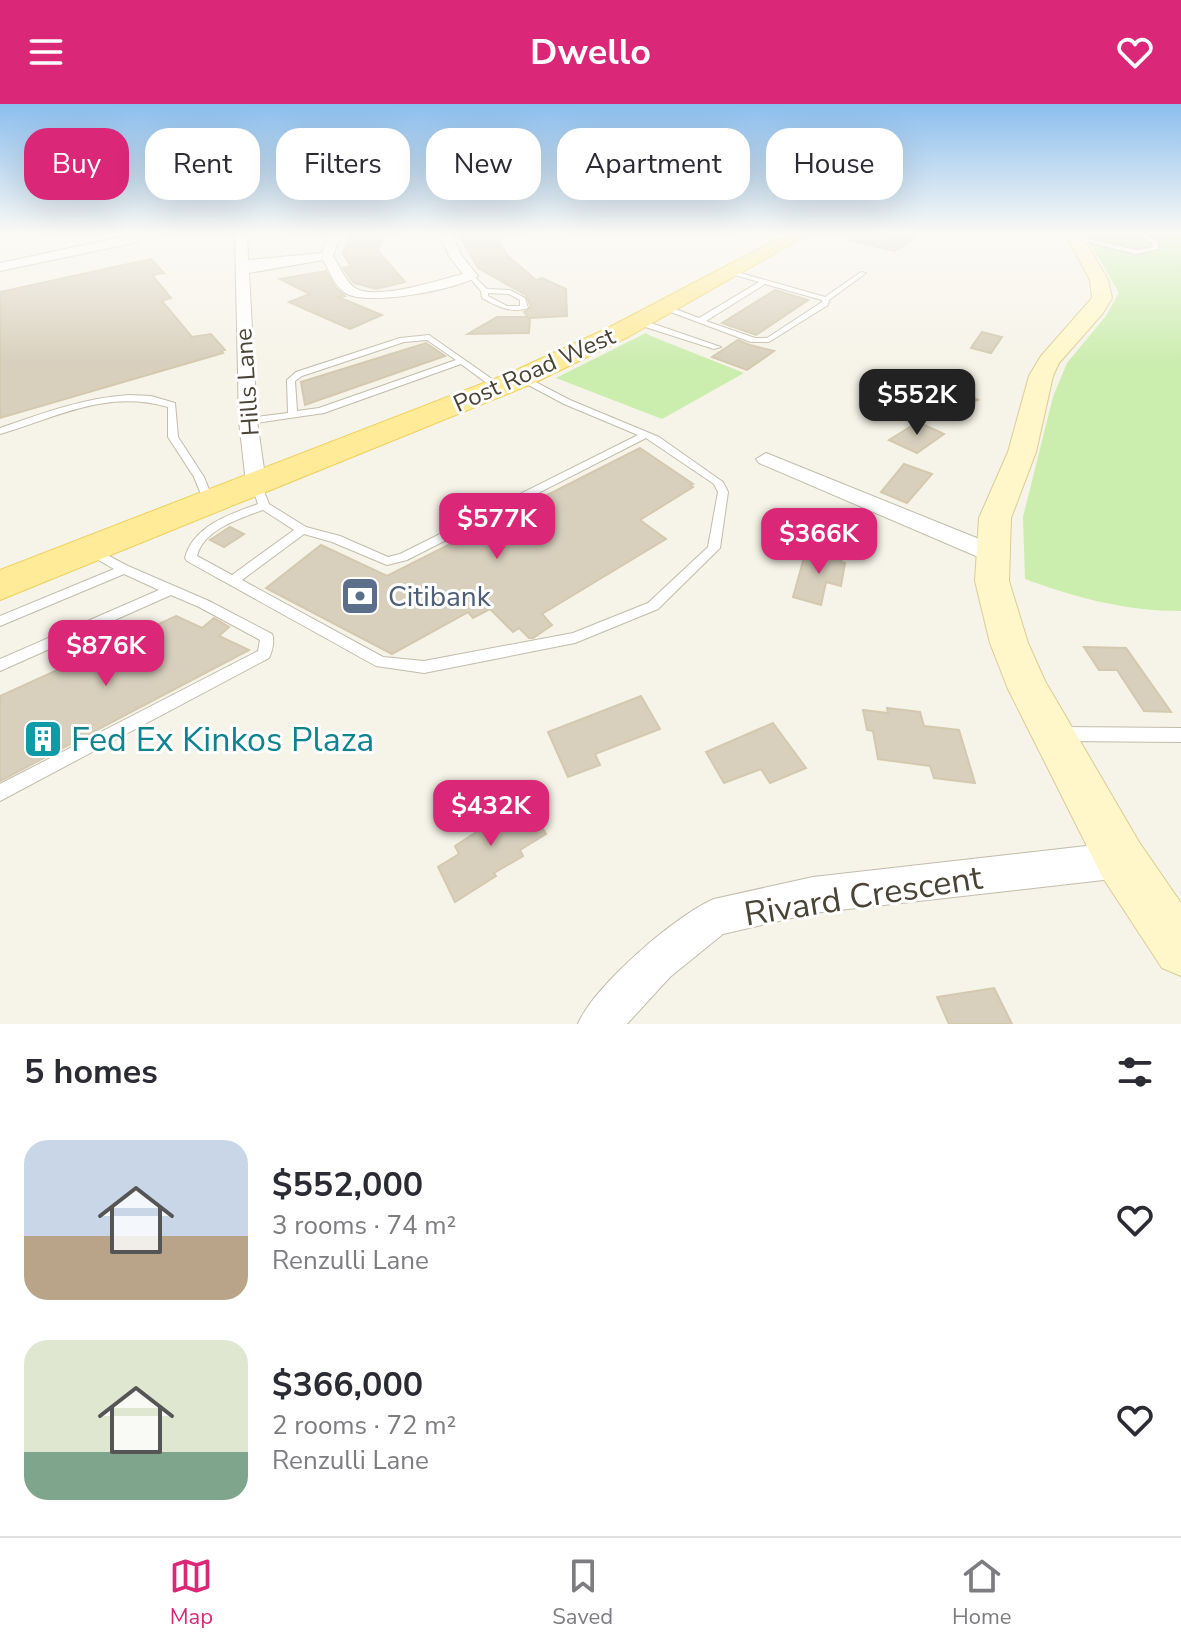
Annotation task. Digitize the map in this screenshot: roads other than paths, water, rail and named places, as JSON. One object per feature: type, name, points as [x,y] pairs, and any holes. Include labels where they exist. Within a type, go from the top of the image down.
[{"type":"main road","name":"Post Road West","points":[[0,586],[209,502],[260,494],[510,383],[639,322],[721,277]]},
{"type":"street","name":"Hills Lane","points":[[243,277],[248,421],[260,494]]},
{"type":"street","points":[[341,277],[349,290],[367,296],[391,295],[467,277]]},
{"type":"street","points":[[1097,277],[1102,298],[1096,309],[1049,361],[1041,376],[1022,452],[995,518],[992,581],[1009,643],[1028,689],[1121,860],[1181,949]]},
{"type":"street","points":[[766,459],[991,553]]},
{"type":"street","name":"Rivard Crescent","points":[[599,1024],[656,963],[714,918],[813,895],[1121,860]]},
{"type":"lane","points":[[472,277],[485,291],[510,292],[523,299],[524,308],[506,308],[484,297],[485,291]]},
{"type":"lane","points":[[747,277],[826,299]]},
{"type":"lane","points":[[664,308],[754,340],[769,340],[825,303],[826,299],[857,277]]},
{"type":"lane","points":[[700,321],[764,282]]},
{"type":"lane","points":[[639,322],[717,347]]},
{"type":"lane","points":[[293,413],[291,380],[299,374],[403,340],[429,337],[462,361],[510,383],[567,402],[645,435],[718,482],[723,492],[714,548],[653,606],[575,638],[424,667],[381,662],[191,558],[191,548],[197,540],[234,516],[260,494],[278,514],[302,530],[336,539],[387,561],[403,557],[645,435]]},
{"type":"lane","points":[[248,421],[321,411],[462,361]]},
{"type":"lane","points":[[0,431],[82,405],[119,398],[152,397],[172,405],[173,437],[199,477],[209,502]]},
{"type":"lane","points":[[233,580],[302,530]]},
{"type":"lane","points":[[0,793],[264,654],[267,638],[92,551]]},
{"type":"lane","points":[[0,621],[124,569]]},
{"type":"lane","points":[[0,665],[171,590]]},
{"type":"lane","points":[[1052,734],[1181,735]]},
{"type":"place","name":"Citibank","points":[[360,596]]},
{"type":"place","name":"Fed Ex Kinkos Plaza","points":[[43,739]]}]
